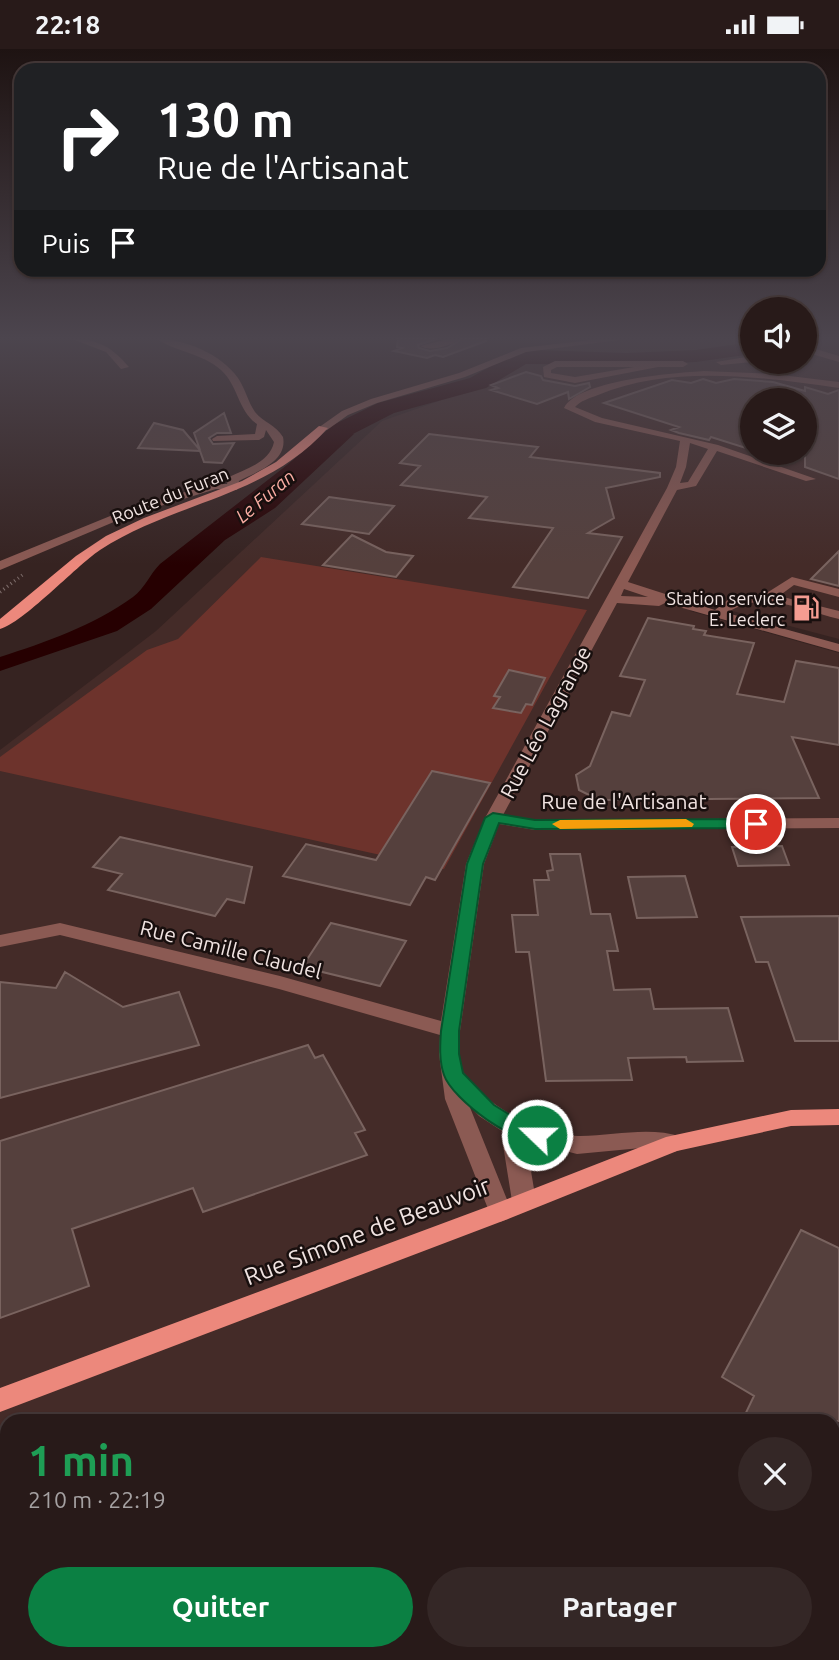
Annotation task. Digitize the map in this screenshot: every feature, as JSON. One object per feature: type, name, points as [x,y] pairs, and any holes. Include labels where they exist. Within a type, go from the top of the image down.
[{"type":"main road","name":"Route du Furan","points":[[0,625],[65,570],[109,539],[263,475],[288,459],[323,428]]},
{"type":"main road","name":"Rue Simone de Beauvoir","points":[[0,1400],[499,1212],[674,1143],[791,1118],[839,1117]]},
{"type":"street","points":[[0,566],[124,515],[215,486],[233,488],[233,479],[265,462],[278,448],[279,440],[272,429],[253,414]]},
{"type":"street","points":[[323,428],[343,414]]},
{"type":"street","points":[[584,414],[714,447],[810,479]]},
{"type":"street","points":[[216,439],[259,437],[263,422]]},
{"type":"street","name":"Rue Léo Lagrange","points":[[499,1212],[486,1187],[471,1133],[452,1095],[453,1076],[449,1054],[450,1031],[475,864],[493,818],[673,488],[681,467],[685,439]]},
{"type":"street","points":[[673,488],[692,484],[714,447]]},
{"type":"street","points":[[769,597],[792,581],[839,593]]},
{"type":"street","points":[[621,584],[683,605],[839,648]]},
{"type":"street","points":[[717,614],[734,602],[769,597],[839,615]]},
{"type":"street","points":[[612,599],[683,605]]},
{"type":"street","name":"Rue de l'Artisanat","points":[[493,818],[535,825],[839,824]]},
{"type":"street","name":"Rue Camille Claudel","points":[[0,941],[60,929],[280,983],[450,1031]]},
{"type":"street","points":[[453,1076],[487,1110],[517,1130],[577,1145],[641,1139],[674,1143]]},
{"type":"street","points":[[517,1130],[514,1145],[524,1201]]},
{"type":"shaded area","points":[[401,414],[740,414],[740,465],[817,465],[817,414],[839,414],[839,639],[702,603],[690,611],[839,653],[839,1414],[0,1414],[0,750],[156,631],[382,421]]},
{"type":"shaded area","points":[[261,557],[587,610],[444,869],[0,771],[0,757],[147,650],[178,639]]},
{"type":"water","points":[[332,430],[354,434],[275,508],[225,540],[151,609],[117,631],[0,671],[0,657],[85,625],[133,597],[160,564]]},
{"type":"building","points":[[224,414],[231,433],[217,433],[209,438],[213,444],[234,443],[222,463],[204,462],[200,451],[138,448],[154,423],[183,430],[200,450],[194,433]]},
{"type":"building","points":[[639,414],[740,414],[740,446],[711,437],[709,440],[671,430],[679,427]]},
{"type":"building","points":[[817,414],[839,414],[839,479],[805,467],[817,465]]},
{"type":"building","points":[[429,434],[538,447],[530,457],[660,473],[660,477],[606,488],[614,518],[588,533],[622,537],[588,598],[513,587],[553,528],[469,518],[487,497],[401,485],[420,466],[400,463]]},
{"type":"building","points":[[329,497],[394,506],[369,534],[302,524]]},
{"type":"building","points":[[352,535],[386,552],[413,556],[396,577],[323,565]]},
{"type":"building","points":[[839,551],[839,586],[811,579]]},
{"type":"building","points":[[648,618],[694,626],[693,629],[706,631],[704,635],[754,643],[737,694],[784,702],[796,661],[839,668],[839,745],[792,737],[819,798],[599,800],[579,790],[576,775],[590,766],[612,712],[630,716],[645,680],[620,676]]},
{"type":"building","points":[[509,670],[545,678],[532,705],[526,704],[521,713],[493,708],[500,697],[494,696]]},
{"type":"building","points":[[432,771],[490,783],[435,880],[426,877],[410,905],[283,876],[306,844],[376,860]]},
{"type":"building","points":[[120,837],[252,867],[244,903],[227,899],[215,916],[108,890],[122,874],[93,867]]},
{"type":"building","points":[[782,846],[789,865],[738,866],[732,847]]},
{"type":"building","points":[[550,854],[580,854],[591,914],[610,914],[618,951],[607,951],[614,990],[650,989],[654,1009],[728,1008],[743,1061],[687,1062],[686,1057],[628,1058],[632,1080],[546,1081],[529,952],[516,952],[512,915],[538,915],[534,880],[549,880],[547,871],[553,870]]},
{"type":"building","points":[[685,876],[697,917],[637,918],[628,877]]},
{"type":"building","points":[[839,916],[839,1041],[795,1041],[768,962],[756,962],[741,917]]},
{"type":"building","points":[[331,923],[406,941],[380,986],[302,967]]},
{"type":"building","points":[[65,972],[123,1007],[179,992],[199,1045],[0,1098],[0,982],[56,988]]},
{"type":"building","points":[[308,1045],[315,1058],[323,1055],[365,1130],[355,1133],[367,1155],[203,1212],[193,1188],[72,1229],[89,1286],[0,1318],[0,1141]]},
{"type":"building","points":[[801,1230],[839,1248],[839,1414],[745,1414],[754,1396],[722,1377]]},
{"type":"waterway","name":"Le Furan","points":[[297,468],[342,430],[374,414]]},
{"type":"slow traffic","points":[[560,824],[686,824]]},
{"type":"place","name":"Station service E. Leclerc","points":[[806,608]]},
{"type":"route","points":[[537,1135],[517,1130],[487,1110],[453,1076],[449,1054],[450,1031],[475,864],[493,818],[535,825],[756,824]]}]
